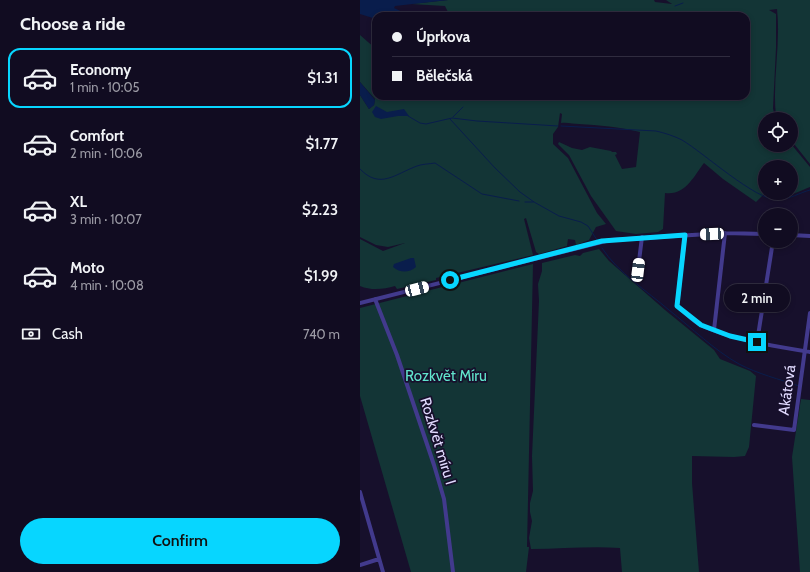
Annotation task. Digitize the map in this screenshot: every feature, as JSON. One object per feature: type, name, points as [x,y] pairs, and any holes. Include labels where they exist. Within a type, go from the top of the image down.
[{"type":"street","points":[[714,330],[725,233]]},
{"type":"street","points":[[360,303],[610,240],[725,233],[758,234]]},
{"type":"street","points":[[685,235],[677,306],[701,325],[714,330],[757,342],[810,352]]},
{"type":"street","points":[[798,235],[810,236]]},
{"type":"street","points":[[638,270],[642,237]]},
{"type":"street","points":[[757,342],[771,248]]},
{"type":"street","name":"Rozkvět míru I","points":[[375,299],[402,369],[444,499],[453,572]]},
{"type":"street","name":"Akátová","points":[[754,425],[794,430],[810,313]]},
{"type":"street","points":[[360,492],[383,572]]},
{"type":"street","points":[[360,564],[379,559]]},
{"type":"green space","points":[[448,0],[654,0],[655,2],[672,4],[666,0],[810,0],[810,164],[798,149],[798,112],[776,112],[775,89],[778,36],[777,9],[769,10],[776,14],[774,112],[758,112],[758,152],[798,152],[810,167],[810,187],[798,192],[798,160],[758,160],[758,200],[756,202],[723,179],[704,163],[693,179],[683,188],[672,193],[665,193],[663,229],[658,232],[636,234],[616,231],[591,196],[569,155],[558,144],[559,142],[572,148],[582,150],[590,147],[616,152],[617,154],[615,155],[622,169],[636,167],[640,132],[609,126],[561,123],[562,114],[560,113],[558,127],[553,134],[553,144],[568,158],[597,213],[606,224],[596,227],[589,240],[576,245],[575,240],[568,239],[567,246],[539,254],[536,252],[526,218],[524,219],[533,255],[436,278],[436,280],[397,289],[395,286],[369,289],[360,286],[360,239],[383,251],[405,243],[388,247],[376,245],[360,237],[360,95],[369,109],[374,105],[375,100],[750,100],[750,12],[448,12],[445,6],[411,4]]},
{"type":"green space","points":[[360,35],[372,46],[372,96],[360,82]]},
{"type":"green space","points":[[599,249],[609,261],[714,350],[720,359],[750,371],[756,376],[749,447],[745,456],[692,456],[692,483],[699,572],[622,572],[620,548],[598,547],[531,549],[529,538],[532,521],[530,503],[533,491],[532,456],[539,301],[538,284],[542,271],[542,263],[575,255],[580,256],[583,253]]},
{"type":"green space","name":"Rozkvět Míru","points":[[533,264],[527,547],[529,547],[526,572],[411,572],[360,396],[360,308]]},
{"type":"green space","points":[[801,399],[810,400],[810,572],[800,572],[792,457]]},
{"type":"water","points":[[360,0],[448,0],[395,6],[394,8],[402,12],[372,12],[372,18],[360,14]]},
{"type":"water","points":[[360,82],[372,96],[372,100],[375,100],[374,105],[369,109],[360,95]]},
{"type":"water","points":[[376,106],[387,112],[404,109],[409,116],[381,119],[375,117],[372,112]]},
{"type":"water","points":[[414,258],[416,267],[413,269],[402,271],[393,267],[394,264]]},
{"type":"waterway","points":[[675,6],[683,3]]},
{"type":"waterway","points":[[453,117],[463,107]]},
{"type":"waterway","points":[[408,116],[420,123],[426,124],[452,118],[558,126]]},
{"type":"waterway","points":[[450,119],[495,168],[520,192],[559,216],[581,222],[588,226],[597,240]]},
{"type":"waterway","points":[[561,126],[656,131],[682,140],[743,184],[768,198],[778,200],[810,190]]},
{"type":"waterway","points":[[360,169],[374,179],[381,179],[395,176],[419,165],[435,163],[482,194],[519,201]]},
{"type":"waterway","points":[[525,202],[533,202]]},
{"type":"waterway","points":[[602,248],[624,274],[721,352],[746,368],[799,386]]},
{"type":"route","points":[[450,280],[602,241],[613,239],[685,235],[677,306],[701,325],[730,336],[757,342]]}]
